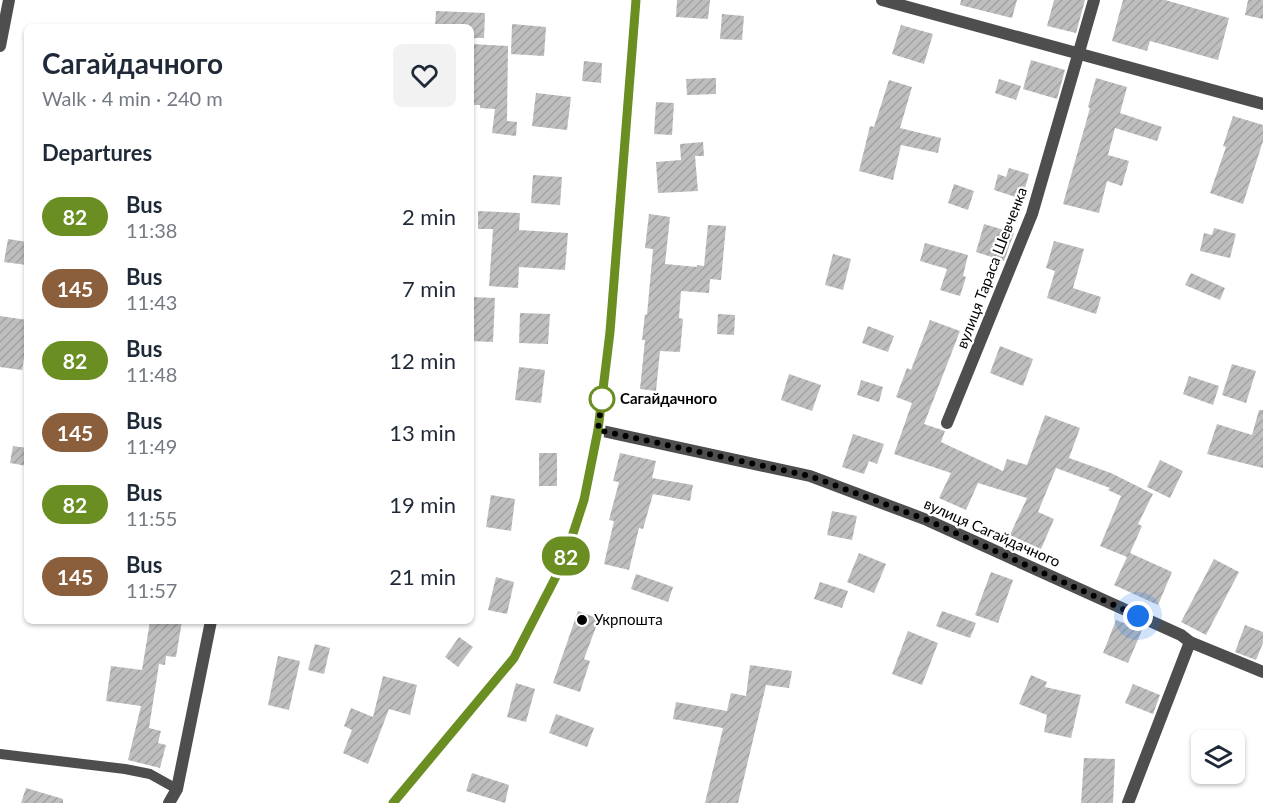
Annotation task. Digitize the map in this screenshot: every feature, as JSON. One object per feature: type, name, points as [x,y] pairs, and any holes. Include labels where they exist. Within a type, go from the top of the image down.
[{"type":"main road","points":[[393,803],[514,658],[564,561],[584,500],[598,430],[610,332],[636,0]]},
{"type":"street","points":[[0,46],[9,0]]},
{"type":"street","points":[[882,0],[1263,104]]},
{"type":"street","name":"вулиця Тараса Шевченка","points":[[947,423],[1032,214],[1094,0]]},
{"type":"street","name":"вулиця Сагайдачного","points":[[598,430],[810,476],[927,520],[1181,635],[1190,642],[1263,672]]},
{"type":"street","points":[[169,803],[177,789],[210,624]]},
{"type":"street","points":[[1128,803],[1190,642]]},
{"type":"lane","points":[[0,754],[125,769],[150,774],[177,789]]},
{"type":"building","points":[[677,0],[710,0],[708,19],[676,17]]},
{"type":"building","points":[[961,0],[1017,0],[1012,18],[960,5]]},
{"type":"building","points":[[1054,0],[1085,0],[1076,33],[1047,26]]},
{"type":"building","points":[[1123,0],[1165,0],[1229,18],[1218,60],[1150,41],[1147,51],[1112,41]]},
{"type":"building","points":[[1248,0],[1263,0],[1263,19],[1245,15]]},
{"type":"building","points":[[436,11],[485,13],[484,38],[474,38],[474,24],[435,24]]},
{"type":"building","points":[[722,14],[744,16],[742,40],[720,39]]},
{"type":"building","points":[[512,24],[546,27],[544,56],[511,54]]},
{"type":"building","points":[[901,25],[933,34],[924,64],[892,54]]},
{"type":"building","points":[[474,44],[508,46],[507,121],[517,122],[516,136],[492,133],[495,109],[480,108],[480,105],[474,105]]},
{"type":"building","points":[[1031,60],[1065,70],[1057,99],[1023,89]]},
{"type":"building","points":[[584,61],[602,63],[601,83],[582,81]]},
{"type":"building","points":[[716,78],[716,94],[687,95],[686,79]]},
{"type":"building","points":[[1096,78],[1127,87],[1120,113],[1162,127],[1157,141],[1115,128],[1108,155],[1129,161],[1122,186],[1107,181],[1099,213],[1063,204]]},
{"type":"building","points":[[999,79],[1021,86],[1016,100],[995,93]]},
{"type":"building","points":[[889,80],[912,87],[900,128],[941,138],[938,153],[901,145],[893,180],[859,171],[870,126],[874,127]]},
{"type":"building","points":[[536,93],[571,97],[567,130],[532,126]]},
{"type":"building","points":[[656,102],[674,103],[672,135],[654,134]]},
{"type":"building","points":[[1233,116],[1263,125],[1263,141],[1243,204],[1210,193],[1226,147],[1223,146]]},
{"type":"building","points":[[703,142],[704,156],[695,156],[698,191],[658,193],[656,162],[681,160],[680,144]]},
{"type":"building","points":[[1009,168],[1029,174],[1022,199],[994,190],[998,174],[1006,177]]},
{"type":"building","points":[[533,175],[562,177],[560,205],[531,203]]},
{"type":"building","points":[[954,184],[974,191],[968,210],[948,203]]},
{"type":"building","points":[[478,211],[520,213],[519,230],[568,233],[565,270],[519,267],[518,288],[489,286],[493,229],[478,229]]},
{"type":"building","points":[[649,214],[670,217],[665,264],[704,266],[708,225],[726,226],[721,280],[710,279],[709,293],[681,291],[679,318],[683,319],[680,352],[660,351],[656,391],[640,389],[645,340],[642,340],[645,314],[647,315],[653,249],[645,248]]},
{"type":"building","points":[[984,224],[1014,233],[1004,261],[976,252]]},
{"type":"building","points":[[1214,228],[1236,234],[1230,258],[1200,251],[1204,233],[1212,235]]},
{"type":"building","points":[[8,239],[24,242],[24,265],[4,262]]},
{"type":"building","points":[[1054,241],[1084,249],[1073,288],[1101,297],[1096,314],[1047,298],[1055,271],[1046,268]]},
{"type":"building","points":[[925,243],[968,255],[963,276],[966,277],[960,296],[940,290],[947,269],[920,261]]},
{"type":"building","points":[[833,254],[851,259],[843,290],[825,285]]},
{"type":"building","points":[[1191,273],[1225,288],[1220,300],[1185,285]]},
{"type":"building","points":[[474,297],[495,298],[493,342],[474,341]]},
{"type":"building","points":[[520,313],[550,314],[548,344],[519,343]]},
{"type":"building","points":[[718,314],[735,315],[734,335],[717,334]]},
{"type":"building","points":[[0,316],[24,320],[22,370],[0,367]]},
{"type":"building","points":[[930,320],[960,331],[924,424],[945,431],[941,442],[1003,471],[1007,459],[1027,465],[1045,415],[1080,428],[1069,458],[1111,473],[1153,494],[1138,524],[1142,526],[1130,553],[1172,572],[1158,605],[1114,585],[1127,557],[1100,546],[1121,496],[1108,490],[1110,488],[1056,468],[1038,512],[1054,519],[1041,549],[1010,535],[1027,498],[978,483],[966,510],[939,498],[951,473],[894,454],[912,403],[896,397],[907,368],[911,370]]},
{"type":"building","points":[[868,326],[894,336],[888,352],[862,343]]},
{"type":"building","points":[[1000,346],[1033,359],[1023,386],[990,373]]},
{"type":"building","points":[[1232,364],[1256,371],[1246,403],[1222,395]]},
{"type":"building","points":[[519,367],[545,370],[541,403],[515,400]]},
{"type":"building","points":[[789,374],[821,385],[812,411],[781,400]]},
{"type":"building","points":[[1189,376],[1219,386],[1213,405],[1183,394]]},
{"type":"building","points":[[861,380],[883,387],[879,402],[857,395]]},
{"type":"building","points":[[1259,410],[1263,410],[1263,468],[1207,454],[1217,424],[1252,435]]},
{"type":"building","points":[[853,434],[884,444],[877,464],[869,461],[864,474],[842,467]]},
{"type":"building","points":[[13,446],[24,448],[24,465],[10,463]]},
{"type":"building","points":[[539,453],[557,453],[557,486],[539,486]]},
{"type":"building","points":[[620,453],[656,461],[652,478],[693,485],[690,501],[653,494],[643,529],[639,528],[629,570],[604,564],[614,521],[609,520],[619,482],[613,481]]},
{"type":"building","points":[[1160,460],[1183,471],[1170,498],[1147,487]]},
{"type":"building","points":[[491,495],[515,499],[511,531],[486,527]]},
{"type":"building","points":[[832,511],[857,516],[852,540],[827,535]]},
{"type":"building","points":[[859,553],[886,564],[874,593],[847,582]]},
{"type":"building","points":[[1214,559],[1239,572],[1206,635],[1181,622]]},
{"type":"building","points":[[991,572],[1013,580],[998,623],[975,615]]},
{"type":"building","points":[[636,574],[673,587],[668,602],[631,589]]},
{"type":"building","points":[[496,577],[514,582],[507,614],[488,610]]},
{"type":"building","points":[[820,582],[848,591],[842,608],[814,599]]},
{"type":"building","points":[[578,611],[599,619],[584,659],[590,661],[580,692],[553,683]]},
{"type":"building","points":[[942,611],[976,623],[970,638],[936,626]]},
{"type":"building","points":[[1116,620],[1142,630],[1128,663],[1103,653]]},
{"type":"building","points":[[150,624],[182,624],[176,657],[166,656],[165,665],[159,664],[149,728],[161,731],[158,743],[166,745],[160,768],[128,760],[141,706],[106,701],[111,666],[142,670]]},
{"type":"building","points":[[1245,625],[1263,632],[1263,643],[1256,660],[1235,652]]},
{"type":"building","points":[[908,631],[938,643],[922,685],[892,674]]},
{"type":"building","points":[[459,637],[473,647],[458,667],[445,657]]},
{"type":"building","points":[[315,644],[330,648],[324,674],[308,670]]},
{"type":"building","points":[[278,656],[300,661],[289,710],[268,705]]},
{"type":"building","points":[[750,665],[792,671],[789,688],[766,685],[738,803],[705,803],[723,728],[673,719],[676,702],[727,711],[731,693],[746,696]]},
{"type":"building","points":[[1031,675],[1047,682],[1045,687],[1081,695],[1071,738],[1044,732],[1047,715],[1019,704]]},
{"type":"building","points":[[383,676],[417,685],[410,715],[389,709],[368,764],[343,753],[352,730],[344,726],[351,708],[373,717]]},
{"type":"building","points":[[516,683],[535,689],[526,722],[507,717]]},
{"type":"building","points":[[1133,684],[1160,695],[1153,714],[1125,703]]},
{"type":"building","points":[[556,714],[594,728],[587,747],[549,733]]},
{"type":"building","points":[[1084,758],[1115,759],[1113,803],[1081,803]]},
{"type":"building","points":[[472,773],[509,785],[505,803],[466,791]]},
{"type":"building","points":[[26,788],[63,799],[63,803],[21,803]]},
{"type":"bus line","name":"82","points":[[393,803],[514,658],[564,561],[584,500],[598,430],[610,332],[636,0]]},
{"type":"place","name":"Сагайдачного","points":[[602,399]]},
{"type":"place","name":"Укрпошта","points":[[582,620]]},
{"type":"route","points":[[602,399],[603,391],[598,430],[810,476],[927,520],[1138,616]]}]
